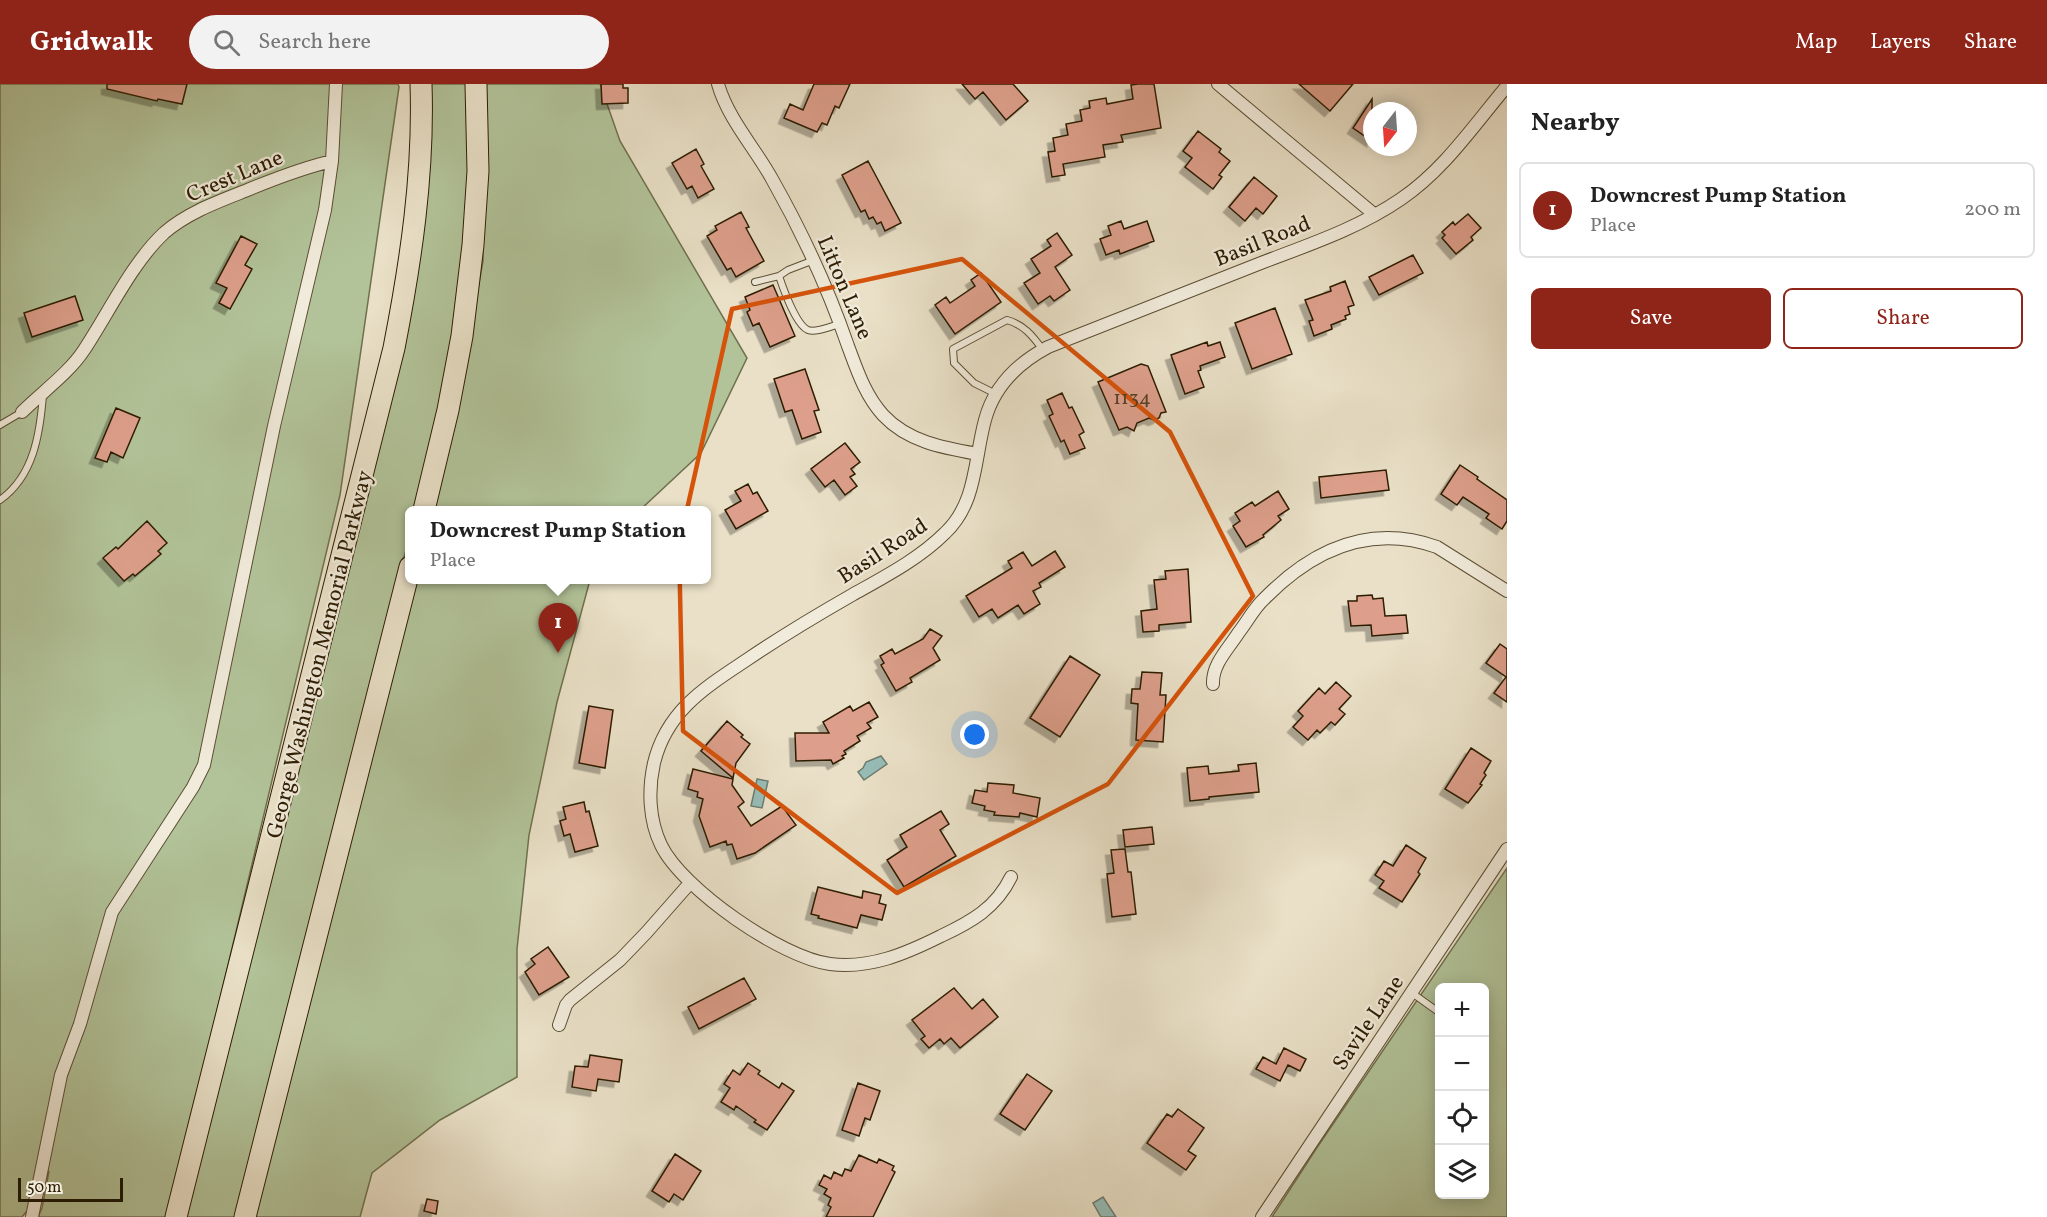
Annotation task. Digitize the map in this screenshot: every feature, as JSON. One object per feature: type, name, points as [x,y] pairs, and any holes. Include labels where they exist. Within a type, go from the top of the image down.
[{"type":"highway","name":"George Washington Memorial Parkway","points":[[176,1217],[394,348],[411,253],[420,165],[421,84]]},
{"type":"highway","points":[[425,506],[448,410],[460,346],[473,245],[478,171],[476,84]]},
{"type":"highway","points":[[245,1217],[406,584]]},
{"type":"street","points":[[32,1217],[61,1075],[80,1024],[112,912],[193,787],[204,765],[274,426],[325,210],[332,160],[336,84]]},
{"type":"street","name":"Litton Lane","points":[[718,84],[726,106],[771,177],[814,260],[864,386],[883,416],[898,428],[931,444],[978,454]]},
{"type":"street","points":[[1218,84],[1375,215]]},
{"type":"street","name":"Basil Road","points":[[1011,877],[990,907],[961,926],[892,958],[875,963],[847,965],[828,964],[807,959],[789,952],[724,910],[690,883],[672,863],[661,846],[654,827],[650,786],[654,763],[673,721],[703,688],[768,645],[879,580],[945,533],[960,515],[969,497],[985,419],[996,394],[1015,369],[1030,356],[1325,238],[1375,215],[1401,199],[1436,170],[1507,86]]},
{"type":"street","name":"Crest Lane","points":[[22,412],[82,353],[148,252],[164,234],[206,207],[332,160]]},
{"type":"street","points":[[1213,684],[1212,677],[1218,663],[1263,600],[1311,561],[1342,545],[1385,538],[1426,543],[1437,547],[1507,591]]},
{"type":"street","name":"Savile Lane","points":[[1262,1217],[1507,849]]},
{"type":"street","points":[[559,1025],[570,1000],[620,960],[690,883]]},
{"type":"lane","points":[[755,282],[779,276],[814,260]]},
{"type":"lane","points":[[779,276],[795,314],[805,329],[811,331],[840,324]]},
{"type":"lane","points":[[996,394],[974,383],[954,363],[953,349],[1006,320],[1020,324],[1043,350]]},
{"type":"lane","points":[[0,500],[17,485],[37,444],[44,391]]},
{"type":"lane","points":[[0,425],[22,412]]},
{"type":"lane","points":[[1412,993],[1435,1009]]},
{"type":"highlighted area","points":[[962,259],[1170,432],[1253,596],[1108,784],[897,893],[683,731],[679,545],[732,309]]},
{"type":"green space","points":[[0,84],[398,84],[399,87],[340,495],[168,1217],[38,1217],[49,1171],[36,1200],[22,1217],[0,1217]]},
{"type":"green space","points":[[428,84],[469,84],[469,186],[459,311],[417,506],[405,506],[405,554],[238,1217],[186,1217],[398,369]]},
{"type":"green space","points":[[484,84],[600,84],[620,141],[747,358],[701,453],[644,506],[434,506],[453,433],[483,261]]},
{"type":"green space","points":[[415,584],[589,584],[557,702],[529,835],[517,949],[517,1077],[440,1120],[372,1173],[360,1217],[254,1217]]},
{"type":"green space","points":[[1507,868],[1507,1217],[1272,1217],[1316,1149]]},
{"type":"water","points":[[881,756],[887,764],[864,780],[858,772],[866,762]]},
{"type":"water","points":[[757,779],[768,781],[762,808],[751,806]]},
{"type":"water","points":[[1103,1197],[1116,1217],[1101,1217],[1093,1203]]},
{"type":"building","points":[[107,84],[187,84],[182,104],[158,99],[157,101],[107,89]]},
{"type":"building","points":[[601,84],[623,84],[623,88],[628,88],[628,103],[602,104]]},
{"type":"building","points":[[814,84],[850,84],[839,108],[835,106],[827,125],[822,123],[817,132],[784,118],[790,104],[803,110]]},
{"type":"building","points":[[962,84],[1013,84],[1028,101],[1006,120],[983,92],[975,99]]},
{"type":"building","points":[[1154,84],[1161,128],[1121,135],[1123,142],[1103,145],[1105,157],[1063,164],[1065,175],[1052,177],[1048,152],[1055,151],[1053,138],[1068,135],[1066,124],[1082,121],[1080,110],[1090,108],[1089,101],[1106,98],[1107,104],[1133,99],[1131,85]]},
{"type":"building","points":[[1299,84],[1353,84],[1330,111]]},
{"type":"building","points":[[1363,113],[1363,135],[1353,128]]},
{"type":"building","points":[[1198,131],[1221,149],[1219,152],[1230,161],[1219,175],[1222,177],[1213,189],[1185,167],[1192,158],[1183,151]]},
{"type":"building","points":[[696,149],[704,164],[701,166],[714,189],[698,198],[692,186],[687,189],[672,163]]},
{"type":"building","points":[[868,161],[901,223],[885,231],[881,222],[877,224],[873,217],[869,219],[865,210],[861,212],[842,175]]},
{"type":"building","points":[[1254,177],[1277,196],[1263,214],[1256,208],[1245,221],[1229,207]]},
{"type":"building","points":[[741,212],[749,227],[746,228],[764,261],[736,277],[731,268],[727,270],[707,236],[717,230],[715,226]]},
{"type":"building","points":[[1468,214],[1481,228],[1471,237],[1473,240],[1456,254],[1442,238],[1445,235],[1442,232],[1453,222],[1455,225]]},
{"type":"building","points":[[1121,221],[1124,229],[1147,221],[1154,241],[1120,254],[1119,250],[1106,255],[1100,239],[1111,235],[1108,226]]},
{"type":"building","points":[[1057,233],[1072,255],[1055,267],[1070,290],[1054,301],[1050,296],[1038,304],[1024,283],[1040,273],[1031,259],[1051,246],[1047,240]]},
{"type":"building","points":[[241,236],[257,244],[245,265],[252,269],[230,309],[219,303],[227,288],[216,283]]},
{"type":"building","points":[[1413,255],[1423,273],[1379,295],[1369,277]]},
{"type":"building","points":[[981,273],[1001,302],[955,334],[935,305],[946,297],[950,303],[975,286],[971,280]]},
{"type":"building","points":[[1345,281],[1354,305],[1348,307],[1350,314],[1345,316],[1346,319],[1331,325],[1332,329],[1314,336],[1309,321],[1313,320],[1305,300],[1331,291],[1330,287]]},
{"type":"building","points":[[773,285],[795,336],[770,347],[759,323],[753,326],[747,312],[750,310],[745,297]]},
{"type":"building","points":[[75,296],[83,320],[32,337],[24,313]]},
{"type":"building","points":[[1275,308],[1292,354],[1252,369],[1235,323]]},
{"type":"building","points":[[1207,342],[1208,346],[1220,342],[1225,357],[1200,366],[1201,370],[1198,371],[1204,387],[1185,394],[1171,355]]},
{"type":"building","points":[[1141,364],[1148,366],[1166,412],[1161,413],[1159,418],[1154,420],[1149,418],[1137,423],[1134,431],[1127,427],[1119,430],[1098,382]]},
{"type":"building","points":[[805,369],[819,410],[814,411],[821,432],[802,439],[792,410],[785,412],[774,379]]},
{"type":"building","points":[[1062,393],[1069,408],[1072,407],[1084,432],[1079,435],[1085,448],[1070,454],[1064,440],[1061,442],[1049,416],[1053,414],[1047,400]]},
{"type":"building","points":[[116,408],[140,418],[123,458],[111,452],[107,462],[95,458]]},
{"type":"building","points":[[845,443],[860,462],[851,469],[855,474],[850,477],[857,486],[845,495],[834,480],[825,487],[811,469]]},
{"type":"building","points":[[1460,465],[1507,500],[1507,521],[1502,529],[1486,518],[1489,514],[1463,497],[1457,505],[1441,494]]},
{"type":"building","points":[[1386,470],[1389,490],[1321,498],[1319,477]]},
{"type":"building","points":[[748,484],[753,494],[757,492],[768,511],[736,529],[725,510],[741,501],[735,491]]},
{"type":"building","points":[[1278,491],[1289,509],[1278,516],[1281,520],[1263,535],[1264,537],[1246,547],[1233,526],[1240,521],[1235,513],[1252,502],[1255,506]]},
{"type":"building","points":[[147,521],[167,543],[158,551],[161,554],[135,576],[133,574],[124,581],[103,558],[116,547],[118,549]]},
{"type":"building","points":[[1055,551],[1065,567],[1039,583],[1041,587],[1033,591],[1040,604],[1024,614],[1018,605],[998,618],[992,609],[979,617],[966,596],[1012,568],[1008,561],[1023,552],[1032,566]]},
{"type":"building","points":[[1188,569],[1191,622],[1159,625],[1159,631],[1143,632],[1141,611],[1157,609],[1154,580],[1166,579],[1165,571]]},
{"type":"building","points":[[1372,595],[1373,599],[1383,598],[1385,616],[1406,615],[1408,633],[1372,636],[1371,625],[1351,626],[1348,601],[1357,601],[1357,596]]},
{"type":"building","points":[[930,629],[942,636],[933,648],[940,660],[910,678],[912,682],[896,691],[881,665],[884,663],[880,656],[892,649],[895,654],[923,639]]},
{"type":"building","points":[[1500,644],[1507,649],[1507,702],[1494,693],[1506,677],[1486,663]]},
{"type":"building","points":[[1070,656],[1100,675],[1060,737],[1030,718]]},
{"type":"building","points":[[1142,672],[1162,673],[1160,695],[1166,695],[1163,742],[1136,740],[1138,704],[1131,703],[1132,689],[1140,689]]},
{"type":"building","points":[[1336,682],[1351,696],[1339,709],[1345,714],[1335,725],[1331,722],[1320,733],[1317,730],[1308,740],[1293,727],[1303,716],[1298,711],[1319,688],[1325,694]]},
{"type":"building","points":[[869,702],[878,717],[867,723],[871,728],[857,736],[860,741],[844,751],[846,754],[842,756],[844,758],[833,764],[831,760],[796,761],[795,733],[829,733],[823,722],[850,706],[853,711]]},
{"type":"building","points":[[589,706],[613,710],[605,768],[579,763]]},
{"type":"building","points":[[727,721],[750,744],[736,763],[733,778],[701,751]]},
{"type":"building","points":[[1471,748],[1491,761],[1484,773],[1486,775],[1480,784],[1482,785],[1468,803],[1445,789]]},
{"type":"building","points":[[1256,763],[1259,792],[1190,801],[1187,768],[1208,766],[1209,774],[1239,771],[1238,765]]},
{"type":"building","points":[[693,769],[733,779],[732,785],[744,802],[738,807],[751,826],[782,806],[796,825],[755,853],[737,859],[732,844],[727,845],[726,841],[710,847],[699,816],[703,799],[697,797],[698,792],[688,789]]},
{"type":"building","points":[[988,783],[1014,785],[1013,793],[1040,798],[1037,817],[1020,813],[1019,817],[994,815],[995,812],[984,810],[985,806],[972,803],[975,790],[987,792]]},
{"type":"building","points":[[584,802],[586,812],[589,811],[598,846],[575,852],[570,834],[564,836],[560,821],[566,819],[563,807]]},
{"type":"building","points":[[941,811],[949,824],[940,830],[956,856],[904,887],[887,860],[907,847],[900,835]]},
{"type":"building","points":[[1152,827],[1154,844],[1125,847],[1123,830]]},
{"type":"building","points":[[1406,845],[1426,858],[1418,872],[1420,874],[1402,902],[1379,888],[1384,881],[1375,875],[1384,861],[1393,866]]},
{"type":"building","points":[[1125,849],[1128,872],[1131,872],[1136,914],[1112,917],[1107,874],[1114,873],[1111,850]]},
{"type":"building","points":[[818,887],[862,898],[863,891],[881,895],[879,903],[886,905],[882,920],[861,915],[857,928],[818,918],[819,916],[811,914]]},
{"type":"building","points":[[548,947],[569,977],[539,995],[525,972],[535,964],[531,959]]},
{"type":"building","points":[[744,978],[756,999],[699,1029],[688,1007]]},
{"type":"building","points":[[954,988],[972,1009],[983,999],[998,1017],[960,1048],[951,1038],[944,1044],[940,1039],[929,1048],[921,1039],[925,1036],[912,1020]]},
{"type":"building","points":[[1284,1048],[1306,1059],[1300,1071],[1288,1065],[1280,1081],[1256,1069],[1263,1057],[1276,1064]]},
{"type":"building","points":[[590,1055],[622,1060],[619,1082],[598,1079],[596,1091],[572,1087],[575,1066],[588,1067]]},
{"type":"building","points":[[748,1063],[760,1071],[758,1074],[779,1088],[782,1083],[794,1091],[767,1130],[736,1106],[734,1110],[721,1102],[730,1088],[724,1084],[733,1070],[740,1075]]},
{"type":"building","points":[[1027,1074],[1052,1091],[1025,1130],[1000,1114]]},
{"type":"building","points":[[858,1083],[880,1091],[870,1120],[865,1118],[859,1136],[842,1130]]},
{"type":"building","points":[[1178,1109],[1204,1128],[1188,1151],[1196,1156],[1186,1170],[1147,1143],[1167,1114],[1172,1117]]},
{"type":"building","points":[[675,1154],[701,1171],[683,1200],[674,1194],[669,1202],[652,1191]]},
{"type":"building","points":[[859,1155],[877,1163],[879,1159],[894,1166],[892,1170],[895,1172],[873,1217],[826,1217],[831,1207],[828,1205],[831,1198],[824,1194],[827,1189],[819,1185],[824,1175],[831,1179],[834,1172],[842,1176],[845,1169],[851,1171]]},
{"type":"building","points":[[427,1199],[438,1201],[436,1214],[424,1211]]},
{"type":"place","name":"Downcrest Pump Station","points":[[558,653]]}]
